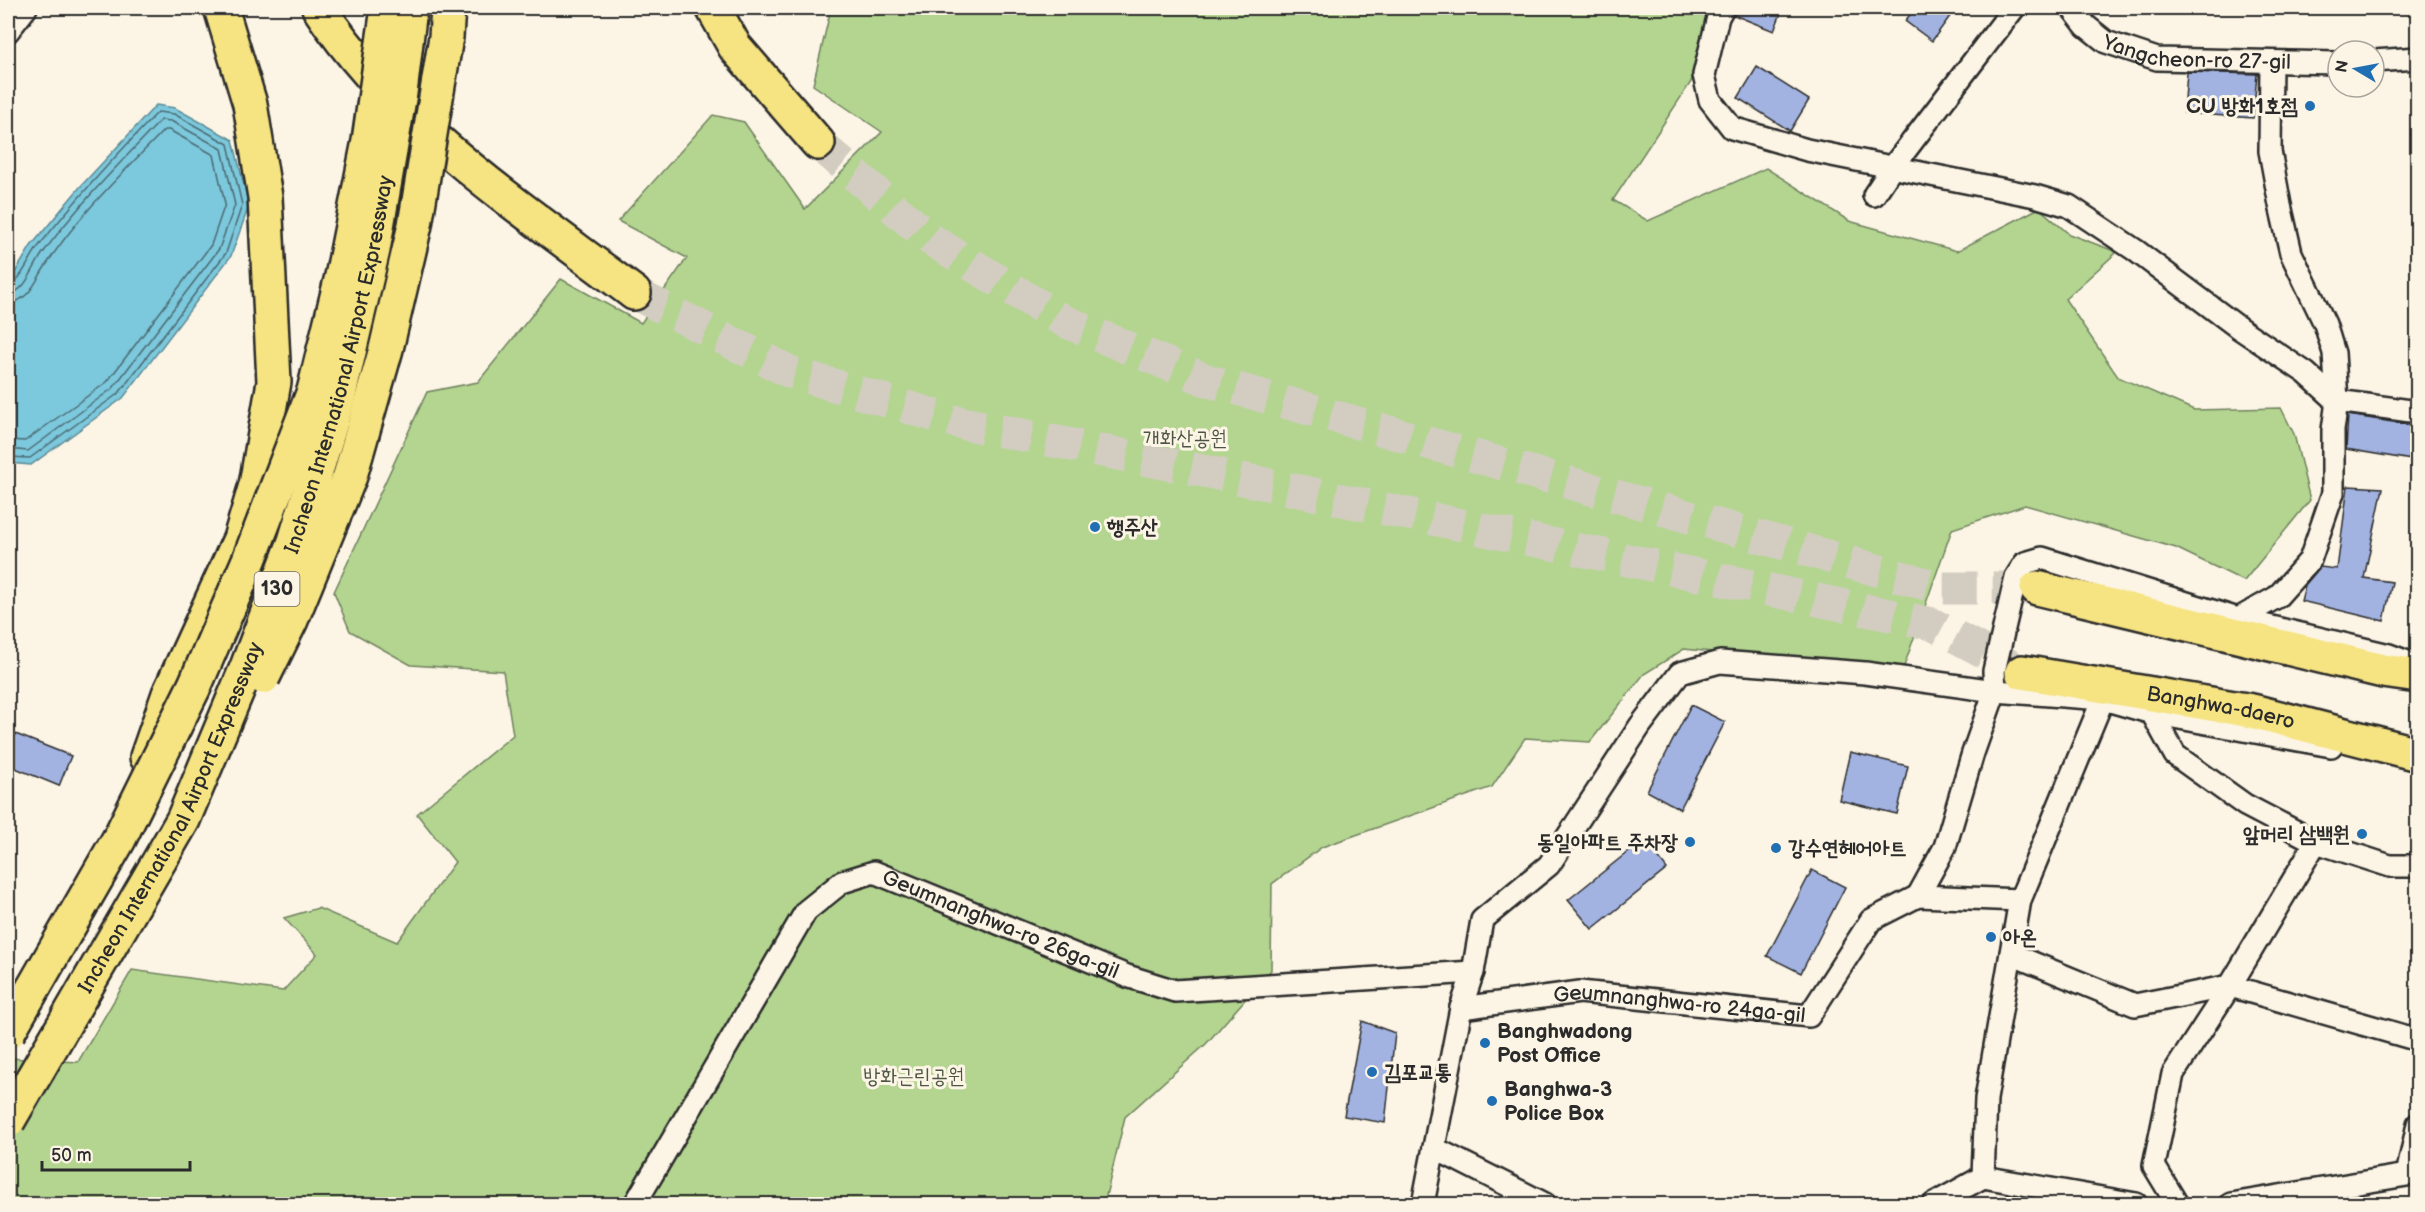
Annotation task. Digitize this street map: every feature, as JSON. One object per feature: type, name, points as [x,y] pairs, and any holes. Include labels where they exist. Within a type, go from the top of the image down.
[{"type":"main road","points":[[119,839],[169,694],[240,539],[256,485],[274,382],[265,197],[250,104],[221,8]]},
{"type":"main road","name":"Incheon International Airport Expressway","points":[[8,1032],[119,839],[195,685],[249,560],[314,391],[343,272],[369,141],[388,8]]},
{"type":"main road","name":"Incheon International Airport Expressway","points":[[8,1122],[183,820],[247,668],[295,541],[338,399],[374,250],[400,93],[410,8]]},
{"type":"main road","points":[[183,820],[236,730],[291,620],[350,476],[386,349],[415,225],[446,37],[448,8]]},
{"type":"main road","points":[[713,8],[735,47],[818,143]]},
{"type":"main road","points":[[320,9],[347,46],[399,105],[459,158],[634,293]]},
{"type":"main road","points":[[2037,588],[2383,671],[2418,676]]},
{"type":"main road","name":"Banghwa-daero","points":[[2022,672],[2252,711],[2418,756]]},
{"type":"street","points":[[8,31],[26,8]]},
{"type":"street","points":[[1723,8],[1718,17],[1704,75],[1710,100],[1732,128],[1807,150],[2035,196],[2068,206],[2135,250],[2239,328],[2306,373],[2337,401],[2418,412]]},
{"type":"street","points":[[1874,195],[2014,8]]},
{"type":"street","name":"Yangcheon-ro 27-gil","points":[[2072,8],[2086,26],[2106,42],[2157,59],[2326,63]]},
{"type":"street","points":[[2386,60],[2418,58]]},
{"type":"street","points":[[2238,619],[2277,597],[2310,560],[2333,493],[2333,430],[2337,401],[2334,353],[2328,334],[2290,253],[2271,152],[2271,62]]},
{"type":"street","points":[[1918,896],[1946,846],[1973,753],[1995,691],[1994,671],[2016,577],[2025,563],[2042,558],[2238,619],[2389,655],[2418,666]]},
{"type":"street","points":[[1423,1204],[1461,1008],[1473,972],[1482,920],[1549,865],[1640,726],[1680,673],[1720,662],[1865,673],[1995,691],[2103,699],[2152,713],[2356,751],[2418,756]]},
{"type":"street","points":[[1983,1177],[1986,1099],[2020,900],[2103,699]]},
{"type":"street","points":[[2152,713],[2175,755],[2246,805],[2316,842],[2390,866],[2418,866]]},
{"type":"street","points":[[2177,1204],[2154,1167],[2174,1074],[2230,986],[2316,842]]},
{"type":"street","name":"Geumnanghwa-ro 26ga-gil","points":[[635,1204],[806,910],[842,882],[874,872],[1098,964],[1175,991],[1473,972]]},
{"type":"street","name":"Geumnanghwa-ro 24ga-gil","points":[[1461,1008],[1580,992],[1809,1017],[1871,920],[1918,896],[2020,900]]},
{"type":"street","points":[[2011,954],[2135,1005],[2230,986],[2418,1040]]},
{"type":"street","points":[[2231,1204],[2407,1175],[2418,1124]]},
{"type":"street","points":[[1434,1148],[1545,1204]]},
{"type":"street","points":[[1934,1204],[1983,1177],[2136,1204]]},
{"type":"green space","name":"개화산공원","points":[[831,8],[1715,8],[1691,82],[1613,200],[1648,221],[1766,168],[1849,221],[1957,251],[2039,208],[2069,234],[2117,252],[2065,299],[2118,377],[2194,410],[2281,408],[2294,434],[2310,500],[2244,581],[2176,548],[2025,505],[1952,529],[1902,672],[1684,649],[1644,674],[1590,742],[1525,738],[1492,787],[1322,847],[1272,884],[1271,970],[1206,1044],[1125,1117],[1104,1204],[8,1204],[8,1058],[78,1062],[132,970],[283,991],[317,954],[284,918],[318,908],[397,942],[455,862],[417,814],[513,735],[503,671],[411,665],[350,631],[334,592],[427,392],[478,382],[561,279],[641,323],[687,258],[618,221],[713,115],[744,122],[805,209],[882,132],[813,85]]},
{"type":"water","points":[[156,105],[175,108],[233,140],[249,206],[231,256],[123,398],[31,465],[8,463],[8,284],[31,246],[80,187]]},
{"type":"building","points":[[1736,8],[1783,8],[1774,31],[1734,15]]},
{"type":"building","points":[[1915,8],[1956,8],[1932,41],[1905,21]]},
{"type":"building","points":[[1757,67],[1809,100],[1790,131],[1738,98]]},
{"type":"building","points":[[2187,72],[2257,74],[2253,118],[2184,113]]},
{"type":"building","points":[[2348,415],[2418,426],[2418,461],[2346,449]]},
{"type":"building","points":[[2348,486],[2383,488],[2364,578],[2392,582],[2384,621],[2301,601],[2305,585],[2320,567],[2337,569]]},
{"type":"building","points":[[1691,705],[1725,722],[1680,809],[1647,791]]},
{"type":"building","points":[[8,731],[71,756],[59,786],[8,765]]},
{"type":"building","points":[[1850,752],[1908,766],[1897,814],[1839,800]]},
{"type":"building","points":[[1644,839],[1667,869],[1592,929],[1568,900]]},
{"type":"building","points":[[1812,870],[1845,887],[1801,973],[1767,956]]},
{"type":"building","points":[[1362,1021],[1395,1033],[1385,1123],[1344,1116]]},
{"type":"tunnel","points":[[818,143],[930,239],[1064,321],[1206,380],[1940,588],[2037,588]]},
{"type":"tunnel","points":[[634,293],[790,372],[957,422],[1228,476],[1932,624],[2022,672]]},
{"type":"place","name":"CU 방화1호점","points":[[2310,106]]},
{"type":"place","name":"행주산","points":[[1095,527]]},
{"type":"place","name":"앞머리 삼백원","points":[[2362,834]]},
{"type":"place","name":"동일아파트 주차장","points":[[1690,842]]},
{"type":"place","name":"강수연헤어아트","points":[[1776,848]]},
{"type":"place","name":"아온","points":[[1991,937]]},
{"type":"place","name":"Banghwadong Post Office","points":[[1485,1043]]},
{"type":"place","name":"김포교통","points":[[1372,1072]]},
{"type":"place","name":"Banghwa-3 Police Box","points":[[1492,1101]]},
{"type":"park label","name":"방화근린공원","points":[[914,1076]]}]
